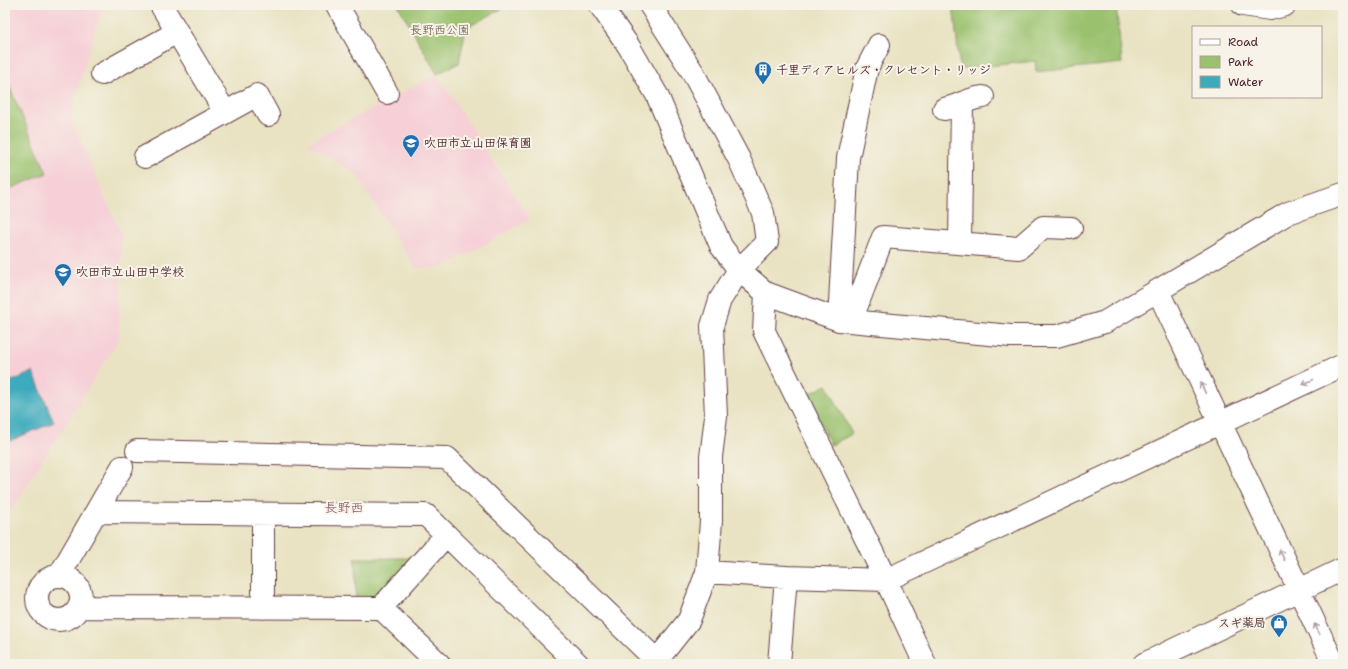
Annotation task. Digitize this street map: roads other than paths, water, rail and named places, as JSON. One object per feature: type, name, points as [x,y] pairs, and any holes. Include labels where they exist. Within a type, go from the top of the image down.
[{"type":"street","points":[[161,5],[225,112]]},
{"type":"street","points":[[338,5],[387,93]]},
{"type":"street","points":[[600,5],[628,45],[657,95],[720,246],[739,270],[766,293],[845,320],[1010,336],[1057,336],[1105,322],[1288,213],[1343,194]]},
{"type":"street","points":[[137,451],[447,458],[656,663],[689,620],[707,572],[711,521],[711,457],[716,416],[712,326],[720,300],[739,270],[766,242],[763,213],[739,159],[695,78],[650,5]]},
{"type":"street","points":[[1243,5],[1270,9],[1285,5]]},
{"type":"street","points":[[102,74],[177,32]]},
{"type":"street","points":[[845,320],[848,158],[867,68],[879,45]]},
{"type":"street","points":[[145,157],[257,95],[268,115]]},
{"type":"street","points":[[960,242],[953,107],[973,98],[983,97]]},
{"type":"street","points":[[845,320],[883,237],[960,242],[1019,248],[1043,227],[1071,228]]},
{"type":"street","points":[[1158,291],[1298,591],[1334,664]]},
{"type":"street","points":[[766,293],[764,331],[886,580],[925,664]]},
{"type":"street","points":[[707,572],[786,577],[886,580],[1343,365]]},
{"type":"street","points":[[58,576],[97,512],[122,467]]},
{"type":"street","points":[[97,512],[426,515],[578,664]]},
{"type":"street","points":[[263,514],[263,608]]},
{"type":"street","points":[[381,608],[446,534]]},
{"type":"street","points":[[1144,664],[1343,570]]},
{"type":"street","points":[[58,576],[66,577],[78,586],[81,600],[75,613],[62,620],[49,617],[39,607],[38,593],[40,586],[51,577],[58,576]]},
{"type":"street","points":[[779,664],[786,577]]},
{"type":"street","points":[[79,607],[381,608],[438,664]]},
{"type":"water","points":[[33,372],[54,422],[5,443],[5,384]]},
{"type":"place","name":"千里ディアヒルズ・クレセント・リッジ","points":[[763,85]]},
{"type":"place","name":"吹田市立山田保育園","points":[[411,158]]},
{"type":"place","name":"吹田市立山田中学校","points":[[63,287]]},
{"type":"place","name":"スギ薬局","points":[[1279,638]]},
{"type":"district","name":"長野西","points":[[344,507]]},
{"type":"park label","name":"長野西公園","points":[[440,30]]}]
